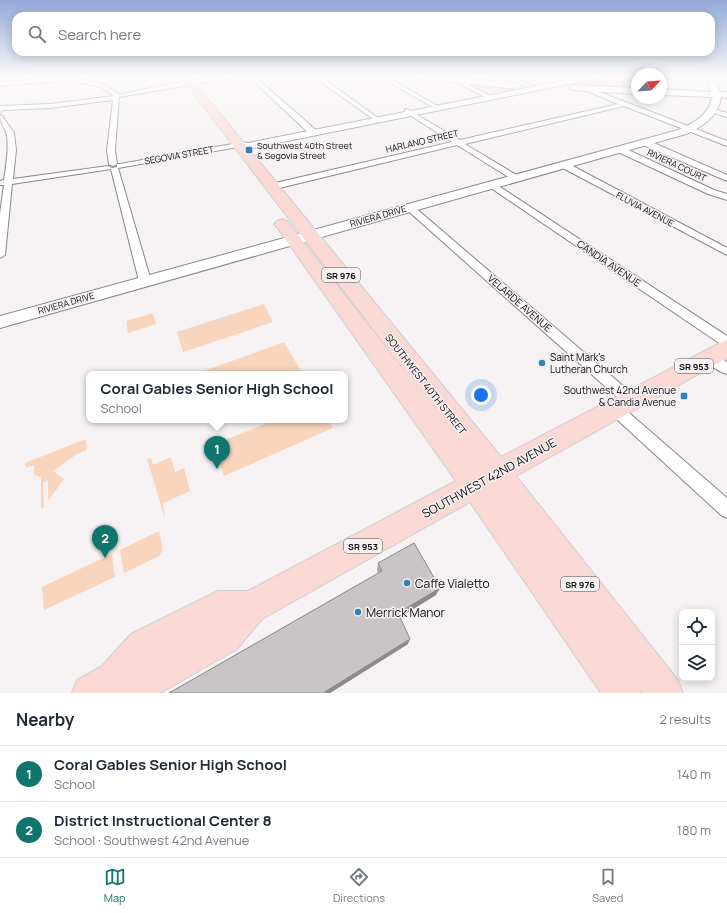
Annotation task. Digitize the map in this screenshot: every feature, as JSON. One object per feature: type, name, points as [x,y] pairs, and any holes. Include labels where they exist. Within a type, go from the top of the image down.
[{"type":"main road","name":"SOUTHWEST 40TH STREET","points":[[203,109],[233,151],[271,187],[301,237],[486,480],[665,693]]},
{"type":"main road","name":"SOUTHWEST 40TH STREET","points":[[276,216],[301,237]]},
{"type":"main road","name":"SOUTHWEST 42ND AVENUE","points":[[103,686],[149,679],[225,637],[250,607],[623,405],[721,358]]},
{"type":"main road","name":"SOUTHWEST 40TH STREET","points":[[486,480],[623,693]]},
{"type":"street","points":[[116,109],[111,150],[114,167],[145,281]]},
{"type":"street","points":[[288,109],[312,131]]},
{"type":"street","points":[[363,109],[377,119]]},
{"type":"street","name":"SEGOVIA STREET","points":[[4,183],[233,151],[312,131],[423,109]]},
{"type":"street","name":"HARLANO STREET","points":[[271,187],[601,109]]},
{"type":"street","points":[[637,109],[727,144]]},
{"type":"street","points":[[714,111],[727,116]]},
{"type":"street","name":"RIVIERA DRIVE","points":[[0,322],[644,142],[687,129],[703,121],[714,111]]},
{"type":"street","points":[[409,112],[514,178]]},
{"type":"street","points":[[0,117],[10,133],[12,141],[12,150],[4,183],[0,255]]},
{"type":"street","name":"RIVIERA COURT","points":[[644,142],[727,178]]},
{"type":"street","name":"RIVIERA COURT","points":[[619,149],[711,192],[727,197]]},
{"type":"street","name":"FLUVIA AVENUE","points":[[564,164],[727,252]]},
{"type":"street","name":"CANDIA AVENUE","points":[[491,184],[727,342]]},
{"type":"street","name":"VELARDE AVENUE","points":[[409,207],[623,405],[727,509]]},
{"type":"shaded area","points":[[264,304],[273,322],[183,352],[177,332]]},
{"type":"shaded area","points":[[153,313],[156,324],[128,333],[126,321]]},
{"type":"shaded area","points":[[284,342],[301,371],[204,371]]},
{"type":"shaded area","points":[[267,423],[330,423],[333,428],[224,476],[213,445]]},
{"type":"shaded area","points":[[86,439],[87,450],[77,454],[53,471],[64,479],[48,501],[48,480],[43,482],[44,507],[41,508],[41,477],[34,475],[34,465],[26,468],[25,463]]},
{"type":"shaded area","points":[[171,457],[175,472],[184,468],[190,491],[163,503],[165,519],[147,459],[151,458],[153,465]]},
{"type":"shaded area","points":[[159,531],[163,550],[159,556],[124,573],[120,550]]},
{"type":"shaded area","points":[[112,554],[115,577],[44,610],[42,587]]},
{"type":"building","name":"Merrick Manor","points":[[414,543],[440,588],[398,613],[410,639],[323,693],[169,693],[382,571],[378,563]]},
{"type":"place","name":"Southwest 40th Street & Segovia Street","points":[[249,150]]},
{"type":"place","name":"Saint Mark's Lutheran Church","points":[[542,363]]},
{"type":"place","name":"Southwest 42nd Avenue & Candia Avenue","points":[[684,396]]},
{"type":"place","name":"Coral Gables Senior High School","points":[[217,469]]},
{"type":"place","name":"District Instructional Center 8","points":[[105,558]]},
{"type":"place","name":"Caffe Vialetto","points":[[407,583]]},
{"type":"place","name":"Merrick Manor","points":[[358,612]]}]
